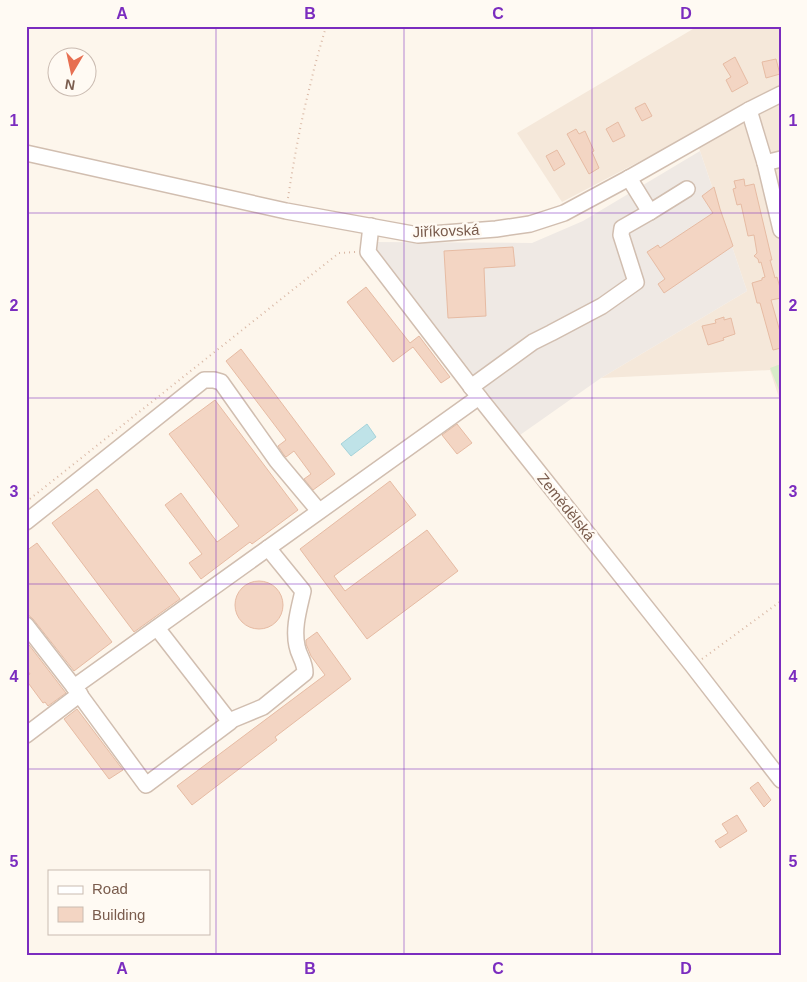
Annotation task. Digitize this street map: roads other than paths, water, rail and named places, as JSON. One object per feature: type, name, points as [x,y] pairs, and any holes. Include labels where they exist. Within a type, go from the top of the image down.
[{"type":"street","name":"Jiříkovská","points":[[26,153],[286,211],[418,235],[496,229],[530,224],[564,213],[781,94]]},
{"type":"street","points":[[749,110],[765,163],[781,230]]},
{"type":"street","points":[[765,163],[781,159]]},
{"type":"street","points":[[629,178],[650,212]]},
{"type":"street","points":[[26,735],[77,691],[157,628],[319,512],[475,392],[533,342],[602,306],[636,282],[621,235],[622,228],[687,189]]},
{"type":"street","name":"Zemědělská","points":[[371,226],[368,252],[475,392],[781,780]]},
{"type":"street","points":[[26,522],[204,380],[221,382],[277,461],[319,512]]},
{"type":"street","points":[[234,719],[262,707],[305,673],[305,665],[297,647],[296,623],[303,591],[268,548]]},
{"type":"street","points":[[26,625],[146,785],[230,722],[157,628]]},
{"type":"water","points":[[367,424],[376,437],[351,456],[341,444]]}]
